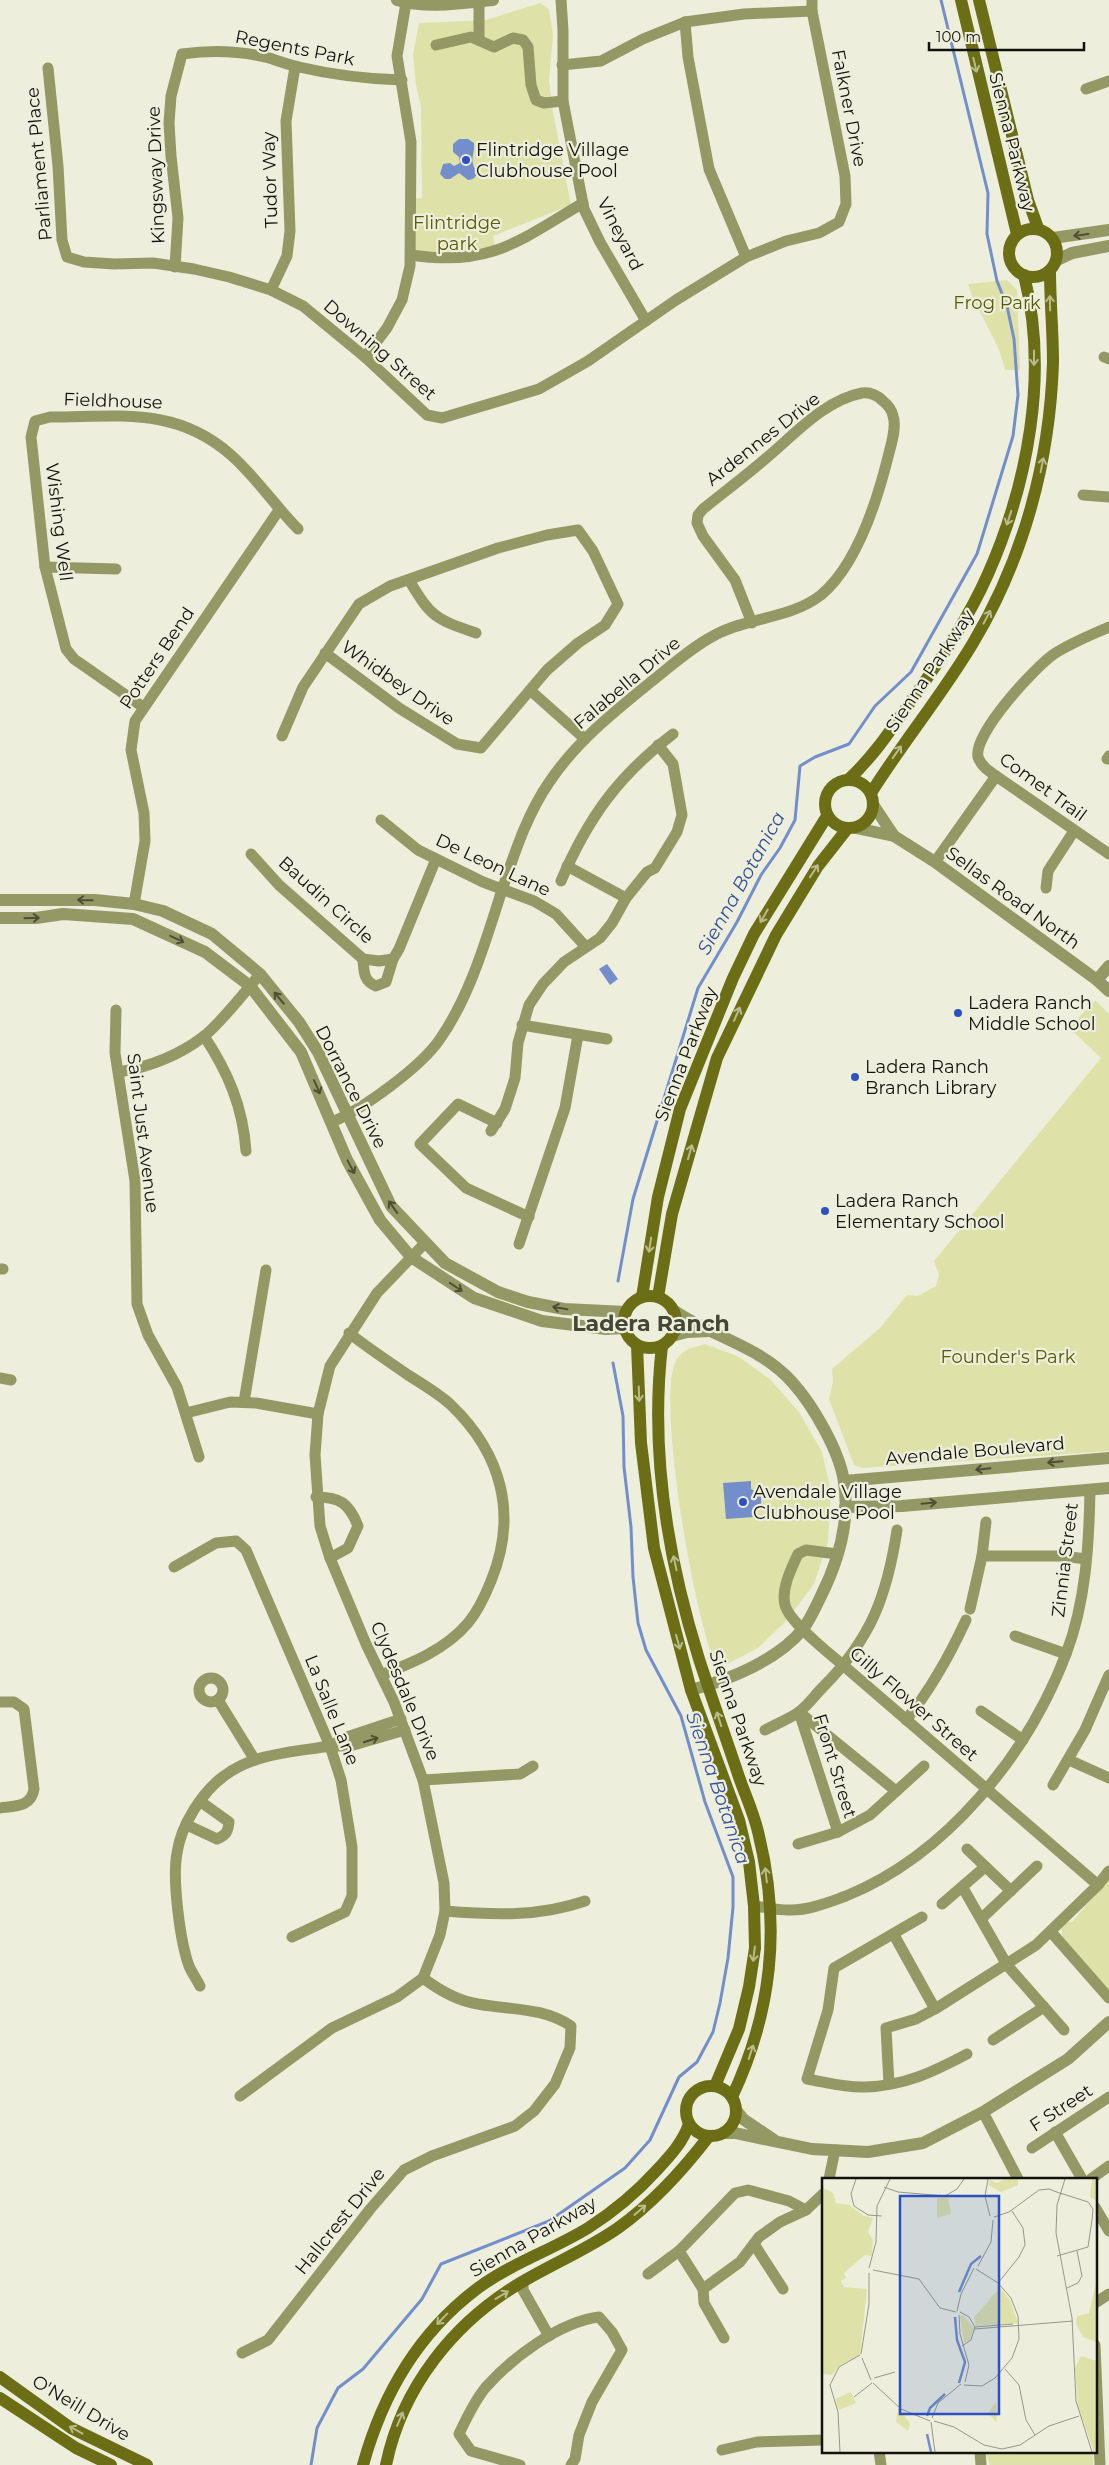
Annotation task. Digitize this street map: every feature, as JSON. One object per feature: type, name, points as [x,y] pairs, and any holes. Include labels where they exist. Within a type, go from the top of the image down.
[{"type":"main road","name":"Sienna Parkway","points":[[961,0],[1016,234]]},
{"type":"main road","name":"Sienna Parkway","points":[[979,0],[1013,139],[1038,228]]},
{"type":"main road","name":"Sienna Parkway","points":[[642,1297],[658,1197],[680,1109],[733,978],[754,934],[827,816],[825,800],[828,792],[833,786],[848,780],[869,760],[956,636],[987,576],[1004,534],[1016,497],[1032,410],[1033,318],[1024,275],[1013,266],[1010,259],[1010,244],[1016,234],[1026,229],[1038,228],[1053,238],[1057,249],[1053,266],[1051,404],[1040,476],[1028,518],[1010,568],[974,643],[871,793]]},
{"type":"main road","points":[[1024,275],[1041,276],[1053,266]]},
{"type":"main road","points":[[848,780],[861,783],[871,793],[874,806]]},
{"type":"main road","name":"Sienna Parkway","points":[[658,1297],[672,1214],[717,1058],[776,935],[818,866],[852,829],[869,819],[874,806]]},
{"type":"main road","points":[[827,816],[839,827],[852,829]]},
{"type":"main road","points":[[642,1297],[658,1297],[664,1300],[673,1310],[676,1323],[672,1336],[662,1346],[654,1348],[637,1345],[629,1338],[625,1328],[626,1312],[630,1306],[642,1297]]},
{"type":"main road","name":"Sienna Parkway","points":[[364,2465],[377,2420],[391,2388],[407,2361],[431,2331],[464,2299],[495,2277],[587,2228],[628,2198],[650,2178],[679,2144],[689,2124],[686,2108],[693,2094],[707,2086],[715,2086],[739,2029],[749,1987],[754,1948],[754,1906],[750,1862],[738,1820],[692,1690],[654,1548],[641,1443],[637,1345]]},
{"type":"main road","name":"Sienna Parkway","points":[[662,1346],[658,1402],[663,1487],[674,1560],[688,1617],[709,1686],[759,1834],[766,1870],[770,1908],[770,1974],[765,2000],[746,2066],[732,2097]]},
{"type":"main road","points":[[689,2124],[701,2134],[709,2136],[723,2134],[733,2124],[736,2110],[732,2097],[721,2088],[715,2086]]},
{"type":"main road","name":"Sienna Parkway","points":[[386,2465],[396,2428],[406,2406],[427,2369],[447,2342],[494,2299],[598,2241],[642,2209],[679,2172],[709,2136]]},
{"type":"main road","points":[[523,2282],[528,2267],[583,2236],[587,2228]]},
{"type":"main road","name":"O'Neill Drive","points":[[0,2377],[71,2428],[147,2465]]},
{"type":"main road","name":"O'Neill Drive","points":[[0,2398],[76,2448],[110,2465]]},
{"type":"street","points":[[365,357],[387,328],[402,300],[411,255],[412,142],[397,56],[402,1],[454,4],[493,0]]},
{"type":"street","name":"Vineyard","points":[[561,0],[563,101],[583,203],[600,242],[646,321]]},
{"type":"street","points":[[479,1],[479,40]]},
{"type":"street","points":[[562,65],[601,61],[643,39],[685,22],[812,5]]},
{"type":"street","name":"Falkner Drive","points":[[812,5],[845,176],[846,204],[839,222]]},
{"type":"street","points":[[685,22],[688,57],[709,169],[746,257]]},
{"type":"street","points":[[436,45],[471,37],[494,47],[513,38],[522,40],[528,47],[531,85],[536,100],[544,103],[563,101]]},
{"type":"street","name":"Regents Park","points":[[182,54],[204,51],[232,53],[268,58],[295,67],[367,79],[402,80]]},
{"type":"street","name":"Kingsway Drive","points":[[175,266],[178,218],[169,123],[171,96],[182,54]]},
{"type":"street","name":"Tudor Way","points":[[271,290],[287,256],[290,231],[286,121],[295,67]]},
{"type":"street","name":"Parliament Place","points":[[48,68],[58,166],[62,240],[67,257]]},
{"type":"street","points":[[1086,89],[1109,81]]},
{"type":"street","points":[[411,255],[434,258],[461,258],[489,254],[518,242],[583,203]]},
{"type":"street","name":"Downing Street","points":[[67,257],[84,262],[114,264],[153,263],[175,266],[229,277],[271,290],[303,306],[365,357],[427,415],[442,418],[539,389],[588,361],[646,321],[746,257],[786,241],[819,232],[839,222]]},
{"type":"street","points":[[1053,238],[1109,230]]},
{"type":"street","points":[[1053,266],[1072,254],[1109,246]]},
{"type":"street","name":"Ardennes Drive","points":[[752,623],[735,580],[703,536],[697,523],[698,515],[828,408],[863,393],[878,396],[888,405]]},
{"type":"street","name":"Falabella Drive","points":[[332,1122],[347,1116],[400,1080],[439,1041],[465,993],[512,858],[530,814],[550,780],[585,739],[600,724],[691,651],[714,635],[735,626],[786,613],[818,597],[836,581],[858,541],[879,490],[892,441],[894,418],[888,405]]},
{"type":"street","name":"Fieldhouse","points":[[36,421],[50,417],[138,417],[154,418],[186,425],[232,456],[298,529]]},
{"type":"street","name":"Wishing Well","points":[[36,421],[31,437],[45,567],[66,649],[74,659],[143,707]]},
{"type":"street","points":[[1083,495],[1109,497]]},
{"type":"street","name":"Potters Bend","points":[[134,904],[145,841],[144,813],[131,750],[135,721],[279,510]]},
{"type":"street","points":[[282,736],[303,688],[359,604],[390,586],[498,548],[547,535],[578,530],[593,551],[618,604],[605,625],[578,643],[547,670],[531,691],[585,739]]},
{"type":"street","points":[[45,567],[116,569]]},
{"type":"street","points":[[409,580],[423,605],[443,622],[476,633]]},
{"type":"street","name":"Comet Trail","points":[[1109,627],[1053,655],[1024,682],[991,724],[979,744],[978,755],[982,764],[996,776],[1109,854]]},
{"type":"street","name":"Whidbey Drive","points":[[325,653],[399,708],[457,744],[481,748],[531,691]]},
{"type":"street","points":[[561,881],[582,835],[602,804],[625,775],[673,734]]},
{"type":"street","points":[[529,1217],[466,1188],[420,1144],[458,1104],[494,1127],[505,1109],[515,1078],[522,1025],[529,1004],[543,984],[564,962],[600,938],[612,923],[626,898],[647,872],[655,868],[677,832],[682,816],[673,764],[658,745]]},
{"type":"street","points":[[935,862],[996,776]]},
{"type":"street","name":"Sellas Road North","points":[[874,806],[894,836]]},
{"type":"street","name":"De Leon Lane","points":[[381,820],[418,850],[502,889],[534,901],[556,914],[586,947]]},
{"type":"street","name":"Sellas Road North","points":[[852,829],[894,836],[935,862],[1097,980],[1109,991]]},
{"type":"street","points":[[1046,888],[1048,871],[1074,831]]},
{"type":"street","name":"Baudin Circle","points":[[251,854],[279,885],[363,959],[379,961],[393,959],[399,949],[436,859]]},
{"type":"street","points":[[567,866],[626,898]]},
{"type":"street","points":[[630,873],[636,886]]},
{"type":"street","name":"Dorrance Drive","points":[[0,900],[86,900],[134,904],[163,911],[212,934],[260,974],[299,1022],[318,1052],[391,1206],[445,1263],[498,1292],[528,1302],[564,1309],[626,1312]]},
{"type":"street","points":[[133,919],[134,904]]},
{"type":"street","name":"Dorrance Drive","points":[[0,918],[36,918],[63,914],[133,919],[205,952],[250,986],[301,1052],[347,1160],[380,1220],[412,1257],[474,1298],[542,1321],[606,1329],[625,1328]]},
{"type":"street","points":[[363,959],[364,976],[368,982],[376,986],[386,982],[393,959]]},
{"type":"street","points":[[1097,980],[1109,966]]},
{"type":"street","points":[[119,1072],[145,1067],[179,1051],[204,1036],[260,974]]},
{"type":"street","name":"Saint Just Avenue","points":[[116,1010],[115,1053],[135,1181],[137,1304],[148,1335],[177,1387],[199,1457]]},
{"type":"street","points":[[522,1025],[607,1039]]},
{"type":"street","points":[[518,1244],[529,1217],[565,1108],[578,1035]]},
{"type":"street","points":[[204,1036],[230,1080],[245,1127],[246,1151]]},
{"type":"street","name":"Clydesdale Drive","points":[[422,1978],[440,1935],[445,1911],[444,1883],[422,1780],[403,1724],[330,1558],[320,1526],[316,1497],[315,1455],[318,1414],[330,1366],[349,1333],[377,1293],[425,1243]]},
{"type":"street","points":[[244,1402],[266,1270]]},
{"type":"street","points":[[673,1310],[709,1331],[761,1356],[780,1370],[793,1383],[815,1412],[844,1481],[843,1534],[833,1572],[803,1629],[758,1665],[709,1686],[692,1690]]},
{"type":"street","points":[[672,1336],[687,1332],[709,1331]]},
{"type":"street","points":[[349,1333],[451,1405],[488,1452],[500,1485],[505,1510],[503,1539],[497,1568],[483,1601],[467,1624],[422,1658],[381,1675]]},
{"type":"street","points":[[186,1413],[230,1402],[244,1402],[318,1414]]},
{"type":"street","name":"Avendale Boulevard","points":[[844,1481],[1109,1458]]},
{"type":"street","points":[[845,1507],[902,1506],[1109,1488]]},
{"type":"street","name":"Zinnia Street","points":[[754,1906],[792,1911],[824,1904],[867,1887],[939,1838],[986,1790],[1023,1740],[1035,1720],[1066,1654],[1078,1613],[1086,1559],[1090,1490]]},
{"type":"street","points":[[316,1497],[332,1497],[345,1504],[354,1513],[358,1526],[348,1548],[330,1558]]},
{"type":"street","points":[[970,1609],[982,1556],[986,1522]]},
{"type":"street","points":[[765,1730],[799,1712],[844,1666],[872,1623],[882,1598],[892,1562],[897,1530]]},
{"type":"street","name":"La Salle Lane","points":[[174,1567],[216,1543],[236,1541],[246,1550],[330,1746],[341,1780],[352,1847],[352,1896],[345,1912],[292,1937]]},
{"type":"street","name":"Gilly Flower Street","points":[[837,1554],[806,1550],[798,1554],[793,1564],[784,1591],[785,1605],[803,1629],[986,1790],[1098,1885]]},
{"type":"street","points":[[982,1556],[1063,1556],[1086,1559]]},
{"type":"street","points":[[906,1720],[927,1693],[941,1670],[966,1620]]},
{"type":"street","points":[[1015,1636],[1066,1654]]},
{"type":"street","points":[[1053,1785],[1070,1760],[1109,1675]]},
{"type":"street","points":[[218,1700],[255,1760]]},
{"type":"street","points":[[0,1702],[19,1704],[27,1715],[34,1788],[33,1797],[27,1803],[0,1808]]},
{"type":"street","points":[[981,1711],[1023,1740]]},
{"type":"street","name":"Front Street","points":[[799,1712],[896,1791]]},
{"type":"street","name":"Front Street","points":[[799,1712],[838,1832]]},
{"type":"street","points":[[200,1986],[190,1969],[185,1953],[176,1876],[177,1853],[187,1825],[212,1786],[225,1775],[255,1760],[330,1746],[347,1737],[403,1724]]},
{"type":"street","points":[[1070,1760],[1109,1778]]},
{"type":"street","points":[[422,1780],[520,1774],[533,1766]]},
{"type":"street","name":"Front Street","points":[[798,1844],[838,1832],[870,1815],[924,1766]]},
{"type":"street","points":[[187,1825],[217,1839],[224,1836],[229,1829],[229,1822],[201,1802]]},
{"type":"street","points":[[967,1849],[1011,1891]]},
{"type":"street","points":[[982,1918],[1037,1866]]},
{"type":"street","points":[[942,1904],[986,1867]]},
{"type":"street","points":[[890,2084],[886,2028],[916,2019],[1007,1965],[1051,1932],[1098,1885],[1109,1871]]},
{"type":"street","points":[[963,1888],[982,1918],[1007,1965],[1064,2030]]},
{"type":"street","points":[[445,1911],[500,1915],[562,1909],[585,1901]]},
{"type":"street","points":[[922,1917],[894,1935],[834,1968],[828,2010],[807,2079],[863,2088],[890,2084],[920,2078],[967,2054]]},
{"type":"street","points":[[1051,1932],[1109,1998]]},
{"type":"street","points":[[894,1935],[935,2009]]},
{"type":"street","points":[[240,2096],[332,2028],[397,1997],[422,1978]]},
{"type":"street","name":"Hallcrest Drive","points":[[242,2353],[268,2340],[371,2208],[404,2170],[432,2156],[515,2126],[534,2111],[555,2084],[570,2048],[571,2026],[558,2018],[534,2010],[476,2004],[441,1992],[422,1978]]},
{"type":"street","points":[[993,2040],[1044,2007]]},
{"type":"street","points":[[723,2134],[735,2133],[812,2149],[868,2152],[923,2143],[983,2112],[1068,2059],[1109,2022]]},
{"type":"street","name":"F Street","points":[[1032,2148],[1109,2097]]},
{"type":"street","points":[[736,2110],[743,2119],[774,2140]]},
{"type":"street","points":[[983,2112],[1017,2178]]},
{"type":"street","points":[[1055,2132],[1081,2178]]},
{"type":"street","points":[[829,2178],[835,2150]]},
{"type":"street","points":[[1092,2178],[1109,2166]]},
{"type":"street","points":[[648,2274],[679,2250],[735,2193],[748,2190],[789,2201],[806,2210]]},
{"type":"street","points":[[702,2289],[740,2262],[754,2244],[780,2222],[806,2210],[822,2195]]},
{"type":"street","points":[[1096,2209],[1109,2231]]},
{"type":"street","points":[[754,2244],[783,2289]]},
{"type":"street","points":[[679,2250],[702,2289],[704,2304],[724,2338]]},
{"type":"street","points":[[523,2282],[523,2290],[549,2336]]},
{"type":"street","points":[[1096,2302],[1109,2294]]},
{"type":"street","points":[[520,2465],[471,2451],[459,2434],[485,2388],[512,2362],[549,2336],[580,2319],[598,2317],[612,2332],[622,2350],[592,2402],[579,2435],[575,2459],[570,2465]]},
{"type":"street","points":[[1096,2355],[1104,2434],[1100,2465]]},
{"type":"street","points":[[722,2450],[757,2442],[822,2440]]},
{"type":"street","points":[[879,2452],[880,2465]]},
{"type":"street","points":[[980,2452],[982,2465]]},
{"type":"green space","name":"Flintridge park","points":[[540,3],[549,9],[553,35],[549,80],[553,112],[571,205],[493,236],[496,252],[411,255],[411,199],[422,198],[421,107],[416,85],[413,55],[419,23],[486,20]]},
{"type":"green space","name":"Frog Park","points":[[1007,280],[1017,290],[1020,370],[1005,370],[998,348],[968,284]]},
{"type":"green space","name":"Founder's Park","points":[[1095,1000],[1109,1014],[1109,1451],[863,1468],[854,1465],[829,1399],[833,1382],[832,1369],[880,1328],[907,1295],[918,1296],[936,1286],[939,1275],[934,1261],[1101,1058],[1069,1028]]},
{"type":"green space","points":[[705,1344],[737,1356],[770,1379],[799,1412],[822,1452],[831,1492],[828,1542],[814,1584],[786,1621],[758,1648],[727,1664],[716,1665],[707,1642],[689,1562],[681,1514],[671,1422],[671,1386],[677,1358],[691,1348]]},
{"type":"green space","points":[[1109,1878],[1109,1990],[1063,1939],[1061,1927],[1066,1922],[1072,1922]]},
{"type":"green space","points":[[985,2452],[1093,2452],[1093,2465],[990,2465]]},
{"type":"water","name":"Flintridge Village Clubhouse Pool","points":[[459,139],[468,139],[474,143],[473,166],[477,175],[473,179],[468,180],[459,173],[450,179],[445,179],[440,174],[443,164],[450,163],[454,166],[460,163],[459,157],[453,152],[453,144]]},
{"type":"water","points":[[607,964],[618,979],[610,985],[599,969]]},
{"type":"water","name":"Avendale Village Clubhouse Pool","points":[[751,1481],[751,1489],[761,1494],[761,1504],[753,1509],[754,1517],[726,1519],[723,1483]]},
{"type":"waterway","name":"Sienna Botanica","points":[[618,1281],[633,1199],[698,988],[737,922],[761,875],[780,848],[795,820],[800,766],[815,757],[849,744],[875,706],[911,672],[977,554],[1013,436],[1018,395],[1014,339],[1007,306],[997,281],[987,234],[988,193],[941,0]]},
{"type":"waterway","name":"Sienna Botanica","points":[[311,2465],[317,2428],[338,2388],[363,2369],[422,2299],[441,2264],[549,2221],[625,2168],[650,2140],[679,2077],[697,2062],[713,2032],[728,1958],[733,1907],[733,1877],[705,1802],[681,1716],[646,1650],[638,1623],[633,1577],[631,1527],[624,1467],[623,1416],[613,1363]]},
{"type":"place","name":"Flintridge Village Clubhouse Pool","points":[[466,160]]},
{"type":"place","name":"Ladera Ranch Middle School","points":[[958,1013]]},
{"type":"place","name":"Ladera Ranch Branch Library","points":[[855,1077]]},
{"type":"place","name":"Ladera Ranch Elementary School","points":[[825,1211]]},
{"type":"place","name":"Avendale Village Clubhouse Pool","points":[[743,1502]]},
{"type":"district","name":"Ladera Ranch","points":[[651,1323]]}]
